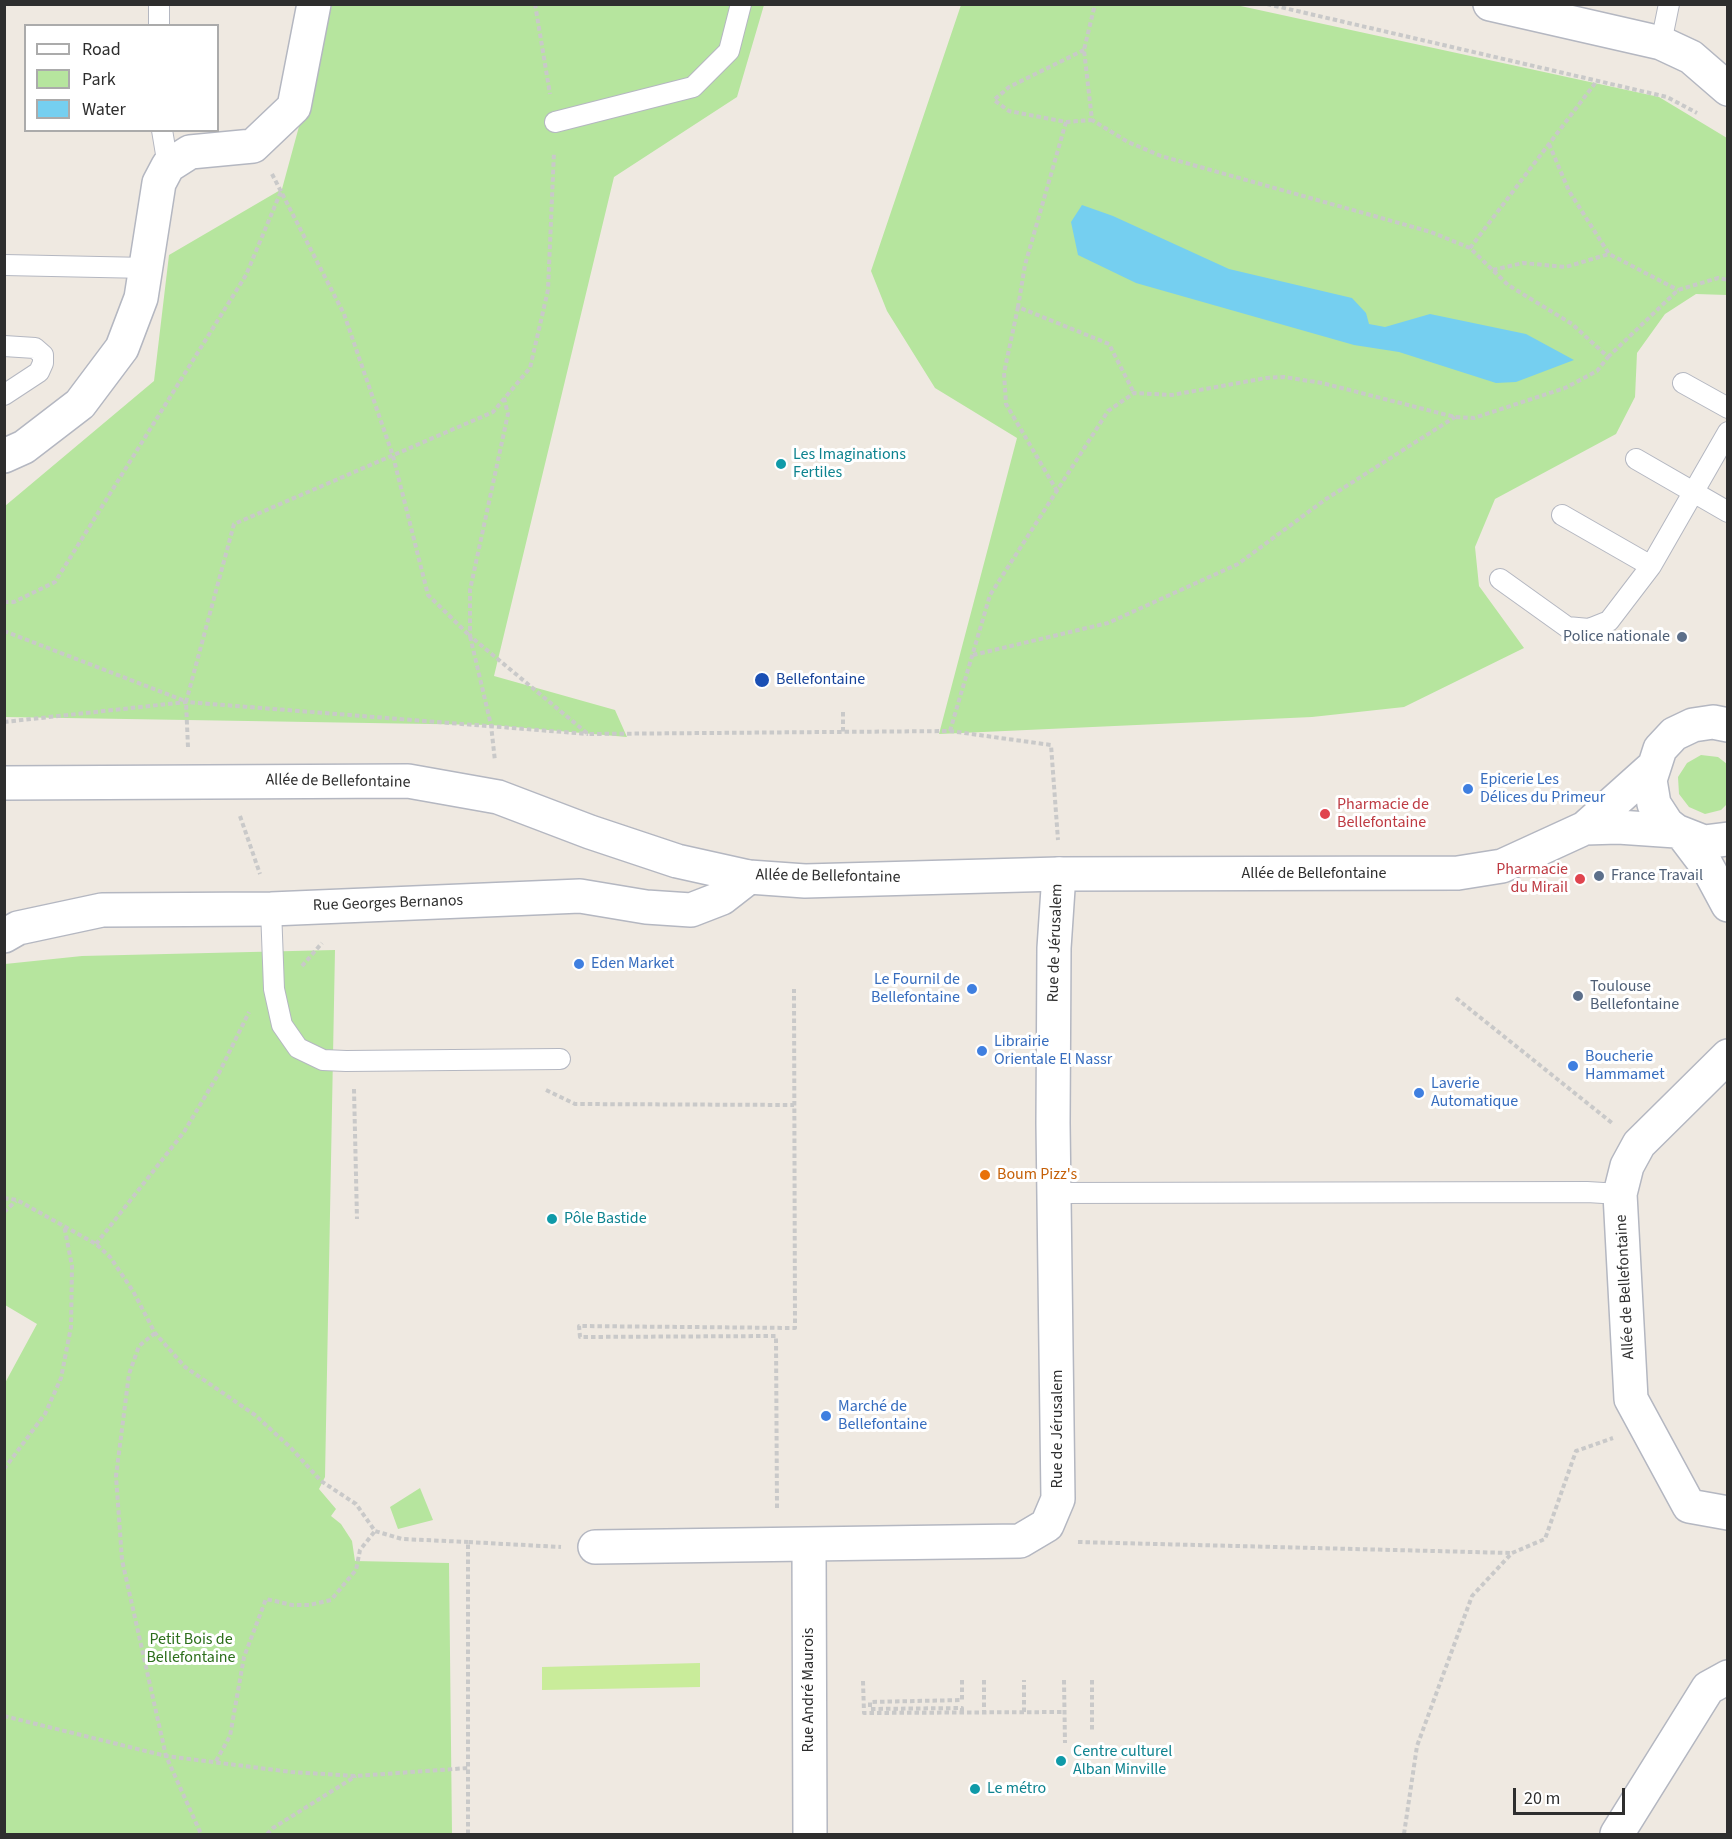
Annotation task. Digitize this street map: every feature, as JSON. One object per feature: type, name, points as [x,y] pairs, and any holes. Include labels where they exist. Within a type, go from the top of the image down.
[{"type":"street","points":[[4,456],[24,447],[80,404],[122,348],[141,298],[159,183],[168,166],[190,152],[253,146],[294,107],[314,4]]},
{"type":"street","points":[[1490,4],[1661,44],[1691,57],[1728,89]]},
{"type":"street","points":[[1723,719],[1692,725],[1674,734],[1660,749],[1650,780],[1654,804],[1666,824],[1680,834],[1707,866],[1728,905]]},
{"type":"street","name":"Allée de Bellefontaine","points":[[4,783],[408,781],[498,797],[590,832],[677,861],[749,877],[805,881],[1059,874],[1458,873],[1502,866],[1585,828],[1652,768]]},
{"type":"street","name":"Allée de Bellefontaine","points":[[1585,828],[1618,827],[1680,834],[1704,842],[1728,839]]},
{"type":"street","name":"Rue de Jérusalem","points":[[1047,1525],[1058,1499],[1054,948],[1059,874]]},
{"type":"street","name":"Rue Georges Bernanos","points":[[11,932],[102,910],[271,909],[589,896],[646,907],[691,910],[722,898],[749,877]]},
{"type":"street","name":"Allée de Bellefontaine","points":[[1728,1056],[1639,1144],[1627,1166],[1620,1194],[1632,1399],[1689,1506],[1728,1513]]},
{"type":"street","points":[[595,1547],[1020,1541],[1047,1525]]},
{"type":"street","name":"Rue André Maurois","points":[[793,1545],[810,1834]]},
{"type":"street","points":[[1617,1834],[1708,1688],[1728,1677]]},
{"type":"lane","points":[[159,4],[159,24]]},
{"type":"lane","points":[[555,122],[693,87],[729,51],[741,4]]},
{"type":"lane","points":[[1661,44],[1669,4]]},
{"type":"lane","points":[[162,132],[168,166]]},
{"type":"lane","points":[[4,265],[147,268]]},
{"type":"lane","points":[[4,346],[35,348],[43,355],[43,363],[39,372],[4,395]]},
{"type":"lane","points":[[1683,383],[1728,408]]},
{"type":"lane","points":[[1500,579],[1567,627],[1589,629],[1609,621],[1651,566],[1728,432]]},
{"type":"lane","points":[[1636,459],[1728,512]]},
{"type":"lane","points":[[1562,515],[1651,566]]},
{"type":"lane","points":[[271,909],[274,989],[282,1025],[298,1048],[323,1060],[560,1059]]},
{"type":"lane","points":[[1055,1193],[1587,1192],[1620,1194]]},
{"type":"path","points":[[189,781],[186,702],[234,524],[493,412],[530,368],[548,290],[555,122],[535,4]]},
{"type":"path","points":[[1092,120],[1084,50],[1095,4]]},
{"type":"path","points":[[1267,4],[1667,97],[1697,113]]},
{"type":"path","points":[[1084,50],[1009,87],[994,100],[1009,111],[1066,122],[1092,120],[1128,142],[1161,156],[1431,232],[1470,248],[1508,285],[1572,324],[1608,357]]},
{"type":"path","points":[[1470,248],[1596,82]]},
{"type":"path","points":[[1057,490],[1006,404],[1004,374],[1025,265],[1066,122]]},
{"type":"path","points":[[1549,144],[1569,191],[1609,254],[1678,290]]},
{"type":"path","points":[[253,146],[282,189],[344,314],[393,456],[428,595],[470,636],[588,734]]},
{"type":"path","points":[[4,602],[14,602],[55,582],[246,275],[282,189]]},
{"type":"path","points":[[1493,270],[1523,263],[1566,267],[1609,254]]},
{"type":"path","points":[[950,731],[990,594],[1108,411],[1134,393],[1172,395],[1266,378],[1284,377],[1322,383],[1455,417],[1474,418],[1564,388],[1597,371],[1608,357],[1678,290],[1718,278],[1728,280]]},
{"type":"path","points":[[1018,307],[1109,344],[1134,393]]},
{"type":"path","points":[[498,797],[491,725],[470,636],[470,590],[508,414],[504,398]]},
{"type":"path","points":[[972,655],[1108,623],[1238,564],[1326,499],[1455,417]]},
{"type":"path","points":[[4,631],[186,702]]},
{"type":"path","points":[[4,722],[186,702],[588,734],[950,731],[1051,746],[1059,874]]},
{"type":"path","points":[[843,712],[843,732]]},
{"type":"path","points":[[239,812],[261,877]]},
{"type":"path","points":[[96,1244],[184,1132],[219,1073],[249,1012],[308,962],[326,938]]},
{"type":"path","points":[[793,1545],[776,1336],[580,1337],[579,1326],[795,1328],[794,989]]},
{"type":"path","points":[[1456,998],[1639,1144]]},
{"type":"path","points":[[536,1085],[575,1104],[794,1105]]},
{"type":"path","points":[[354,1086],[357,1219]]},
{"type":"path","points":[[4,1198],[17,1200],[64,1224],[96,1244],[110,1257],[133,1291],[155,1333],[185,1367],[255,1415],[321,1481],[356,1504],[375,1531],[402,1539],[595,1547]]},
{"type":"path","points":[[4,1212],[17,1200]]},
{"type":"path","points":[[4,1469],[45,1414],[61,1378],[70,1327],[72,1266],[64,1224]]},
{"type":"path","points":[[155,1333],[139,1346],[129,1374],[116,1476],[122,1560],[166,1756],[201,1834]]},
{"type":"path","points":[[1404,1834],[1417,1746],[1472,1596],[1512,1553],[1545,1539],[1576,1451],[1645,1426]]},
{"type":"path","points":[[1047,1525],[1070,1542],[1512,1553]]},
{"type":"path","points":[[216,1761],[230,1736],[244,1657],[266,1599],[292,1605],[309,1605],[330,1600],[356,1570],[360,1550],[375,1531]]},
{"type":"path","points":[[468,1542],[468,1834]]},
{"type":"path","points":[[962,1680],[962,1700],[870,1702],[870,1708],[962,1708],[962,1712]]},
{"type":"path","points":[[984,1680],[984,1712]]},
{"type":"path","points":[[1024,1680],[1024,1712]]},
{"type":"path","points":[[1064,1680],[1065,1743]]},
{"type":"path","points":[[1092,1680],[1092,1732]]},
{"type":"path","points":[[863,1681],[864,1713],[1064,1712]]},
{"type":"path","points":[[4,1716],[166,1756],[291,1772],[356,1776],[468,1768]]},
{"type":"path","points":[[267,1834],[356,1776]]},
{"type":"green space","points":[[332,5],[764,5],[737,97],[614,177],[494,676],[615,710],[627,737],[491,725],[5,717],[5,506],[154,381],[169,255],[282,189]]},
{"type":"green space","points":[[961,5],[1236,5],[1659,97],[1727,138],[1727,295],[1696,294],[1665,314],[1637,353],[1635,397],[1616,434],[1495,499],[1475,547],[1479,586],[1524,648],[1404,707],[1312,717],[939,734],[1017,438],[935,388],[887,311],[871,271]]},
{"type":"green space","points":[[1701,755],[1718,757],[1727,764],[1727,804],[1721,810],[1705,814],[1689,807],[1679,794],[1678,777],[1687,763]]},
{"type":"green space","name":"Petit Bois de Bellefontaine","points":[[335,950],[325,1477],[319,1489],[336,1509],[331,1516],[341,1524],[352,1541],[355,1561],[449,1563],[452,1834],[5,1834],[5,1383],[37,1324],[5,1305],[5,964],[82,956]]},
{"type":"green space","points":[[420,1488],[433,1520],[398,1529],[390,1507]]},
{"type":"green space","points":[[700,1663],[700,1687],[542,1690],[542,1667]]},
{"type":"water","points":[[1082,205],[1113,216],[1229,269],[1352,298],[1366,313],[1369,324],[1385,327],[1430,314],[1526,334],[1574,360],[1516,382],[1496,383],[1399,352],[1354,345],[1136,283],[1078,255],[1071,222]]},
{"type":"place","name":"Les Imaginations Fertiles","points":[[781,464]]},
{"type":"place","name":"Police nationale","points":[[1682,637]]},
{"type":"place","name":"Bellefontaine","points":[[762,680]]},
{"type":"place","name":"Epicerie Les Délices du Primeur","points":[[1468,789]]},
{"type":"place","name":"Pharmacie de Bellefontaine","points":[[1325,814]]},
{"type":"place","name":"France Travail","points":[[1599,876]]},
{"type":"place","name":"Pharmacie du Mirail","points":[[1580,879]]},
{"type":"place","name":"Eden Market","points":[[579,964]]},
{"type":"place","name":"Le Fournil de Bellefontaine","points":[[972,989]]},
{"type":"place","name":"Toulouse Bellefontaine","points":[[1578,996]]},
{"type":"place","name":"Librairie Orientale El Nassr","points":[[982,1051]]},
{"type":"place","name":"Boucherie Hammamet","points":[[1573,1066]]},
{"type":"place","name":"Laverie Automatique","points":[[1419,1093]]},
{"type":"place","name":"Boum Pizz's","points":[[985,1175]]},
{"type":"place","name":"Pôle Bastide","points":[[552,1219]]},
{"type":"place","name":"Marché de Bellefontaine","points":[[826,1416]]},
{"type":"place","name":"Centre culturel Alban Minville","points":[[1061,1761]]},
{"type":"place","name":"Le métro","points":[[975,1789]]}]
